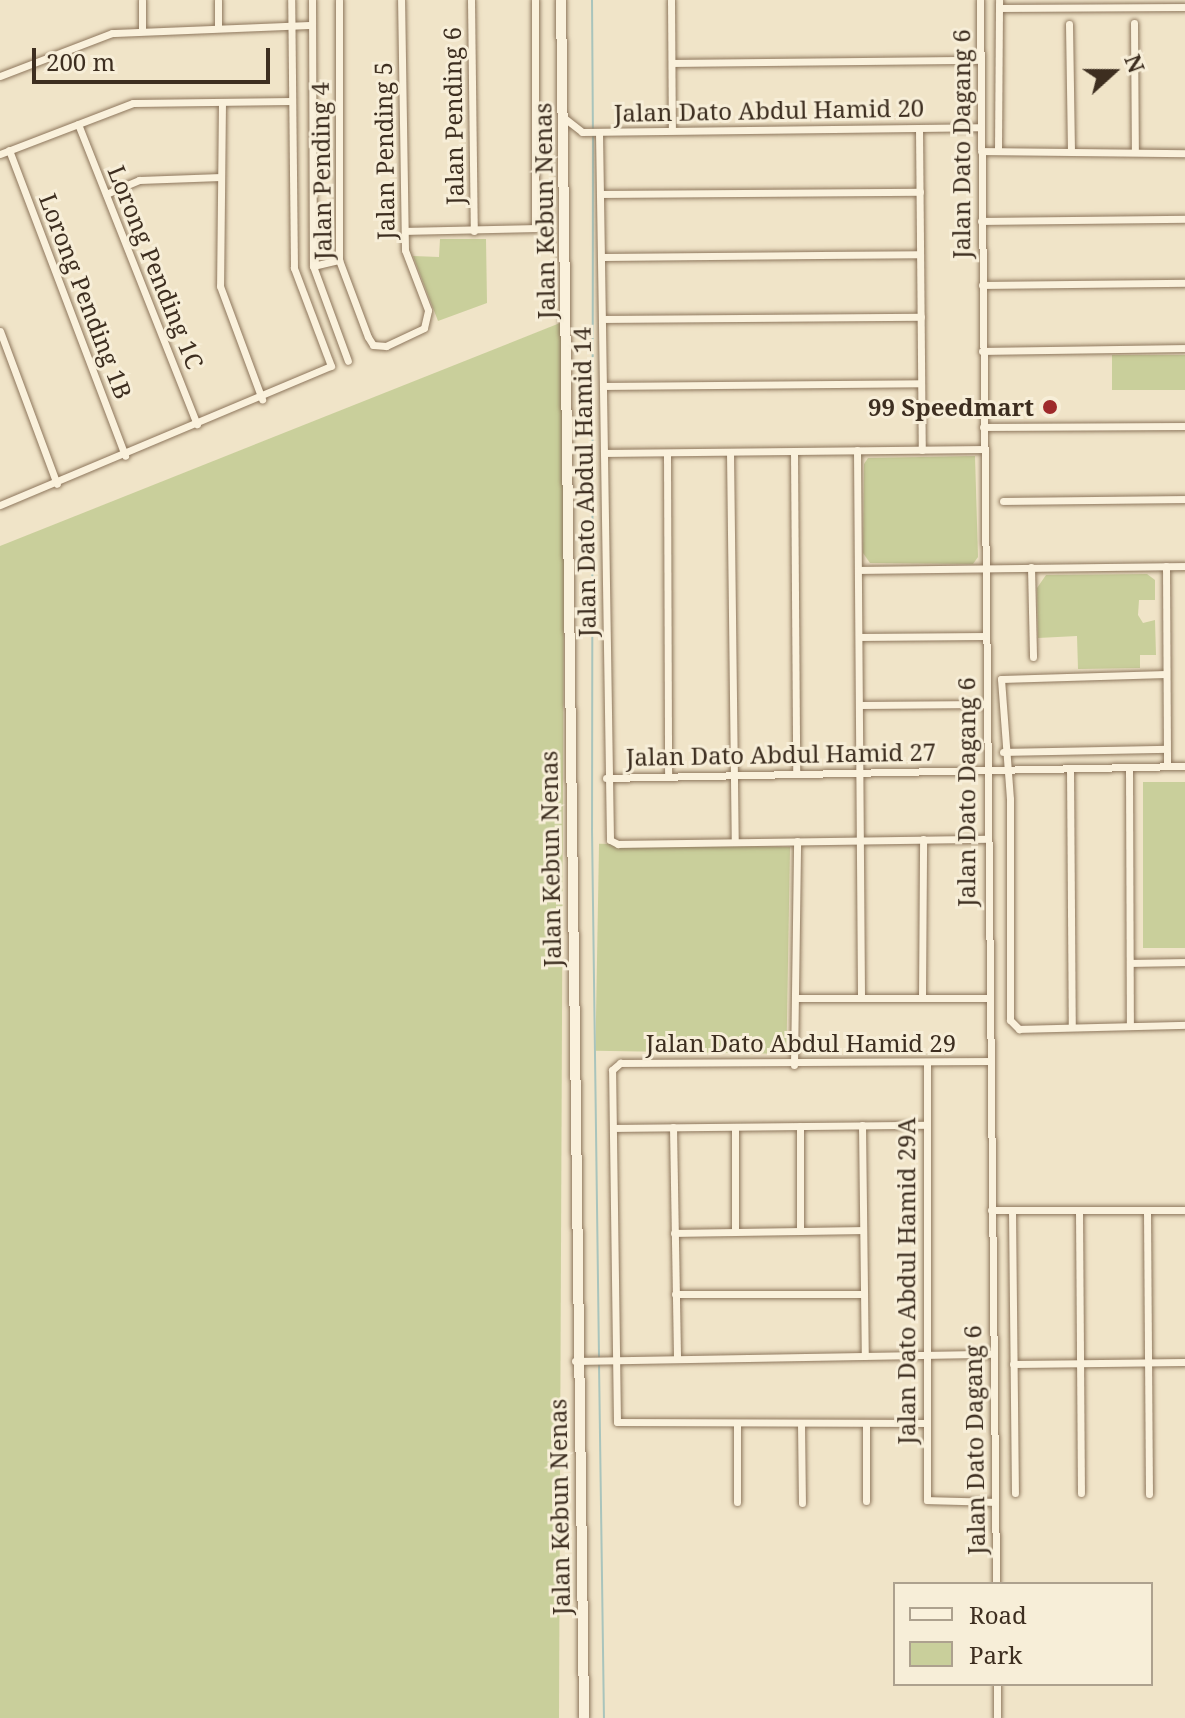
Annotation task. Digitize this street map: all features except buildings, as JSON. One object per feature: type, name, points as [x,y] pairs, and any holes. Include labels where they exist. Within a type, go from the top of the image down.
[{"type":"street","points":[[142,0],[142,29]]},
{"type":"street","points":[[218,0],[218,27]]},
{"type":"street","points":[[0,505],[328,370],[331,361],[294,268],[291,0]]},
{"type":"street","points":[[312,0],[313,266],[348,361]]},
{"type":"street","name":"Jalan Pending 4","points":[[339,0],[339,260],[368,337]]},
{"type":"street","name":"Jalan Pending 5","points":[[368,337],[373,345],[386,346],[424,328],[428,320],[427,304],[405,250],[401,0]]},
{"type":"street","name":"Jalan Pending 6","points":[[471,0],[474,231]]},
{"type":"street","points":[[405,231],[531,230],[538,224],[535,0]]},
{"type":"street","name":"Jalan Kebun Nenas","points":[[561,0],[575,1361],[584,1718]]},
{"type":"street","points":[[671,0],[672,129]]},
{"type":"street","name":"Jalan Dato Dagang 6","points":[[980,0],[987,998],[996,1582]]},
{"type":"street","points":[[998,151],[999,4],[1185,7]]},
{"type":"street","points":[[1134,23],[1135,152]]},
{"type":"street","points":[[1069,24],[1071,152]]},
{"type":"street","points":[[0,76],[112,33],[142,29],[312,25]]},
{"type":"street","points":[[672,63],[980,60]]},
{"type":"street","points":[[0,154],[133,103],[291,101]]},
{"type":"street","points":[[222,102],[220,286],[262,399]]},
{"type":"street","name":"Jalan Dato Abdul Hamid 20","points":[[563,117],[576,130],[599,132],[980,127]]},
{"type":"street","name":"Lorong Pending 1C","points":[[78,124],[197,424]]},
{"type":"street","points":[[919,128],[922,450]]},
{"type":"street","name":"Jalan Dato Abdul Hamid 14","points":[[599,132],[608,832],[618,844],[735,841]]},
{"type":"street","name":"Lorong Pending 1B","points":[[9,150],[125,456]]},
{"type":"street","points":[[981,151],[1185,153]]},
{"type":"street","points":[[106,194],[139,180],[221,177]]},
{"type":"street","points":[[601,194],[920,192]]},
{"type":"street","points":[[981,221],[1185,219]]},
{"type":"street","points":[[602,257],[920,254]]},
{"type":"street","points":[[313,266],[339,260]]},
{"type":"street","points":[[982,285],[1185,283]]},
{"type":"street","points":[[602,319],[921,317]]},
{"type":"street","points":[[0,331],[57,484]]},
{"type":"street","points":[[982,351],[1185,348]]},
{"type":"street","points":[[603,386],[921,383]]},
{"type":"street","points":[[983,427],[1185,426]]},
{"type":"street","points":[[604,453],[983,449]]},
{"type":"street","points":[[857,450],[861,998]]},
{"type":"street","points":[[794,451],[796,774]]},
{"type":"street","points":[[730,452],[735,841],[986,839]]},
{"type":"street","points":[[667,453],[668,776]]},
{"type":"street","points":[[1003,501],[1185,499]]},
{"type":"street","points":[[1166,566],[1167,766]]},
{"type":"street","points":[[858,570],[1185,566]]},
{"type":"street","points":[[1031,567],[1033,657]]},
{"type":"street","points":[[859,637],[984,636]]},
{"type":"street","points":[[1166,674],[1001,679],[1004,769],[1010,799],[1010,1020],[1019,1029],[1185,1025]]},
{"type":"street","points":[[859,705],[985,704]]},
{"type":"street","points":[[1003,752],[1166,749]]},
{"type":"street","name":"Jalan Dato Abdul Hamid 27","points":[[606,778],[1185,766]]},
{"type":"street","points":[[1129,767],[1130,1025]]},
{"type":"street","points":[[1070,768],[1072,1026]]},
{"type":"street","points":[[922,998],[923,839]]},
{"type":"street","points":[[794,1065],[797,841]]},
{"type":"street","points":[[1130,963],[1185,962]]},
{"type":"street","points":[[795,998],[987,998]]},
{"type":"street","name":"Jalan Dato Abdul Hamid 29","points":[[613,1128],[615,1065],[988,1061]]},
{"type":"street","name":"Jalan Dato Abdul Hamid 29A","points":[[927,1063],[927,1500],[995,1502]]},
{"type":"street","points":[[862,1125],[865,1356]]},
{"type":"street","points":[[925,1125],[613,1128],[617,1422],[927,1423]]},
{"type":"street","points":[[800,1126],[800,1231]]},
{"type":"street","points":[[673,1127],[677,1359]]},
{"type":"street","points":[[735,1127],[735,1231]]},
{"type":"street","points":[[991,1210],[1185,1210]]},
{"type":"street","points":[[1012,1210],[1015,1493]]},
{"type":"street","points":[[1079,1210],[1081,1493]]},
{"type":"street","points":[[1147,1210],[1149,1494]]},
{"type":"street","points":[[674,1233],[863,1230]]},
{"type":"street","points":[[675,1294],[864,1294]]},
{"type":"street","points":[[575,1361],[993,1354]]},
{"type":"street","points":[[1013,1364],[1185,1362]]},
{"type":"street","points":[[737,1423],[737,1502]]},
{"type":"street","points":[[801,1423],[802,1503]]},
{"type":"street","points":[[866,1423],[866,1501]]},
{"type":"street","points":[[997,1686],[997,1718]]},
{"type":"green space","points":[[440,239],[486,239],[487,303],[438,321],[413,256],[439,257]]},
{"type":"green space","points":[[565,321],[559,1718],[0,1718],[0,546]]},
{"type":"green space","points":[[1112,355],[1185,355],[1185,390],[1112,390]]},
{"type":"green space","points":[[975,456],[978,557],[973,564],[870,563],[863,553],[864,464],[868,458]]},
{"type":"green space","points":[[1147,574],[1155,580],[1155,600],[1139,600],[1138,615],[1143,623],[1155,620],[1156,655],[1140,655],[1140,668],[1078,669],[1077,636],[1038,638],[1037,588],[1046,575]]},
{"type":"green space","points":[[1143,782],[1185,782],[1185,948],[1143,948]]},
{"type":"green space","points":[[599,844],[790,847],[786,1054],[595,1051]]},
{"type":"waterway","points":[[592,0],[593,129]]},
{"type":"waterway","points":[[593,135],[592,829],[599,1357]]},
{"type":"waterway","points":[[599,1363],[604,1718]]},
{"type":"place","name":"99 Speedmart","points":[[1050,407]]}]
